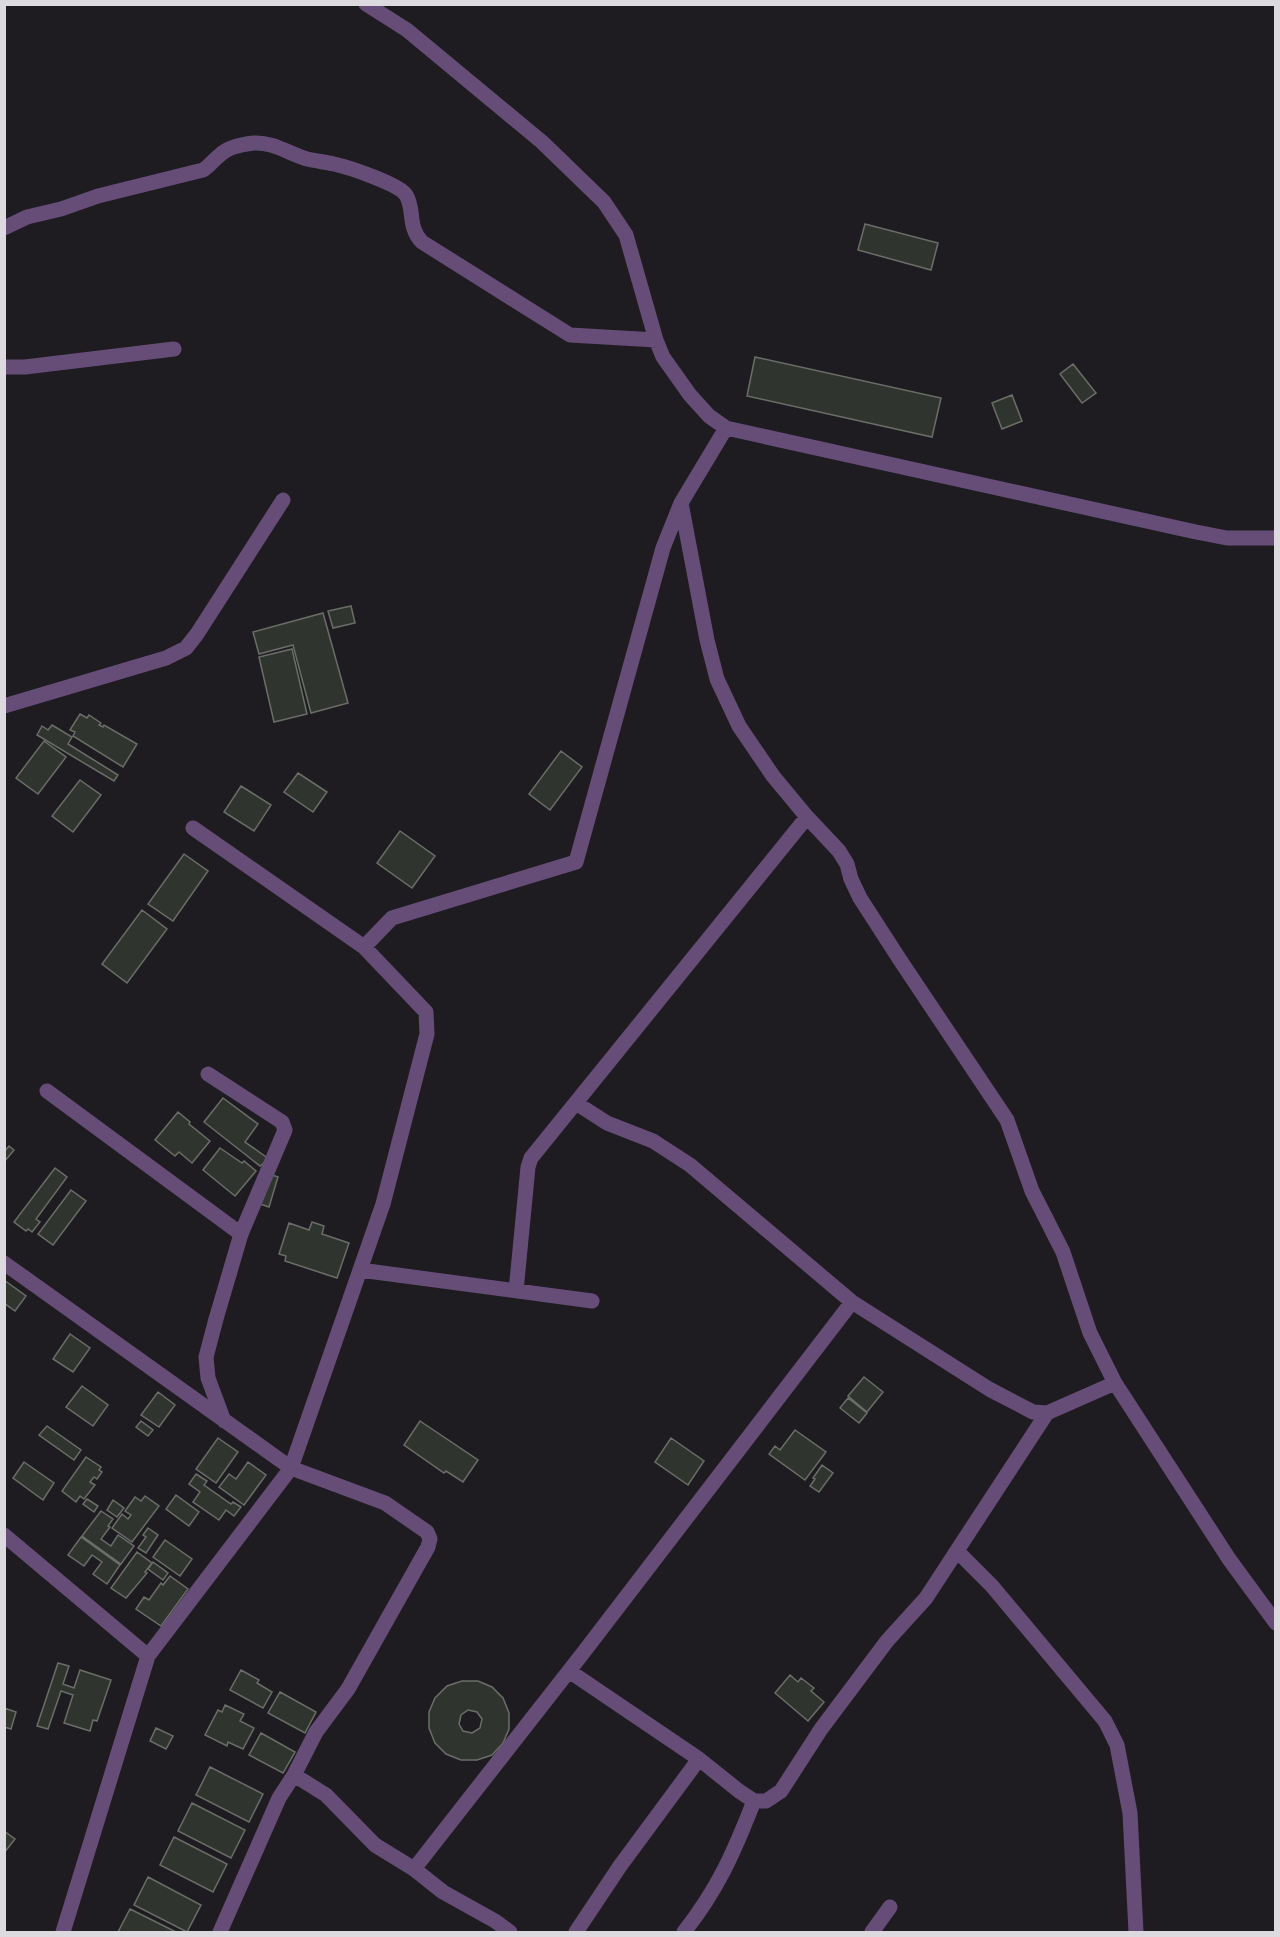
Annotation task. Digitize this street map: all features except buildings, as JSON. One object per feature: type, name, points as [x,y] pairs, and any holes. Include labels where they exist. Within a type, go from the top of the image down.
[{"type":"street","points":[[366,4],[407,30],[542,142],[604,202],[626,235],[663,357],[690,395],[709,416],[726,428],[1196,532],[1227,538],[1275,538]]},
{"type":"street","points":[[4,228],[27,217],[61,209],[98,196],[202,170],[209,167],[222,153],[231,148],[266,143],[305,159],[337,164],[373,177],[404,193],[414,229],[422,242],[570,334],[656,340]]},
{"type":"street","points":[[4,367],[25,367],[174,349]]},
{"type":"street","points":[[364,947],[392,918],[576,862],[663,548],[681,502],[726,428]]},
{"type":"street","points":[[4,706],[166,658],[186,648],[283,500]]},
{"type":"street","points":[[681,502],[707,640],[717,679],[739,726],[773,776],[843,857],[866,907],[1007,1120],[1032,1191],[1063,1252],[1090,1333],[1115,1383],[1229,1559],[1275,1623]]},
{"type":"street","points":[[516,1291],[528,1167],[531,1158],[807,817]]},
{"type":"street","points":[[65,1932],[148,1656],[291,1468],[383,1204],[427,1034],[426,1012],[364,947],[193,828]]},
{"type":"street","points":[[208,1074],[282,1122],[285,1130],[241,1234],[206,1357],[207,1378],[224,1421]]},
{"type":"street","points":[[47,1091],[241,1234]]},
{"type":"street","points":[[576,1103],[607,1123],[653,1141],[690,1165],[852,1302],[989,1389],[1033,1412],[1047,1413],[1115,1383]]},
{"type":"street","points":[[4,1263],[291,1468],[385,1503],[427,1532],[430,1539],[428,1547],[348,1689],[316,1732],[294,1775],[279,1798],[220,1932]]},
{"type":"street","points":[[360,1270],[592,1302]]},
{"type":"street","points":[[414,1869],[852,1302]]},
{"type":"street","points":[[569,1671],[699,1758],[754,1801],[766,1801],[781,1791],[821,1729],[887,1641],[926,1598],[1047,1413]]},
{"type":"street","points":[[4,1535],[148,1656]]},
{"type":"street","points":[[957,1551],[992,1586],[1105,1721],[1117,1745],[1130,1813],[1136,1932]]},
{"type":"street","points":[[576,1932],[620,1866],[699,1758]]},
{"type":"street","points":[[294,1775],[326,1795],[375,1845],[414,1869],[443,1892],[510,1932]]},
{"type":"street","points":[[684,1932],[706,1904],[734,1854],[754,1801]]},
{"type":"street","points":[[872,1932],[890,1907]]}]
